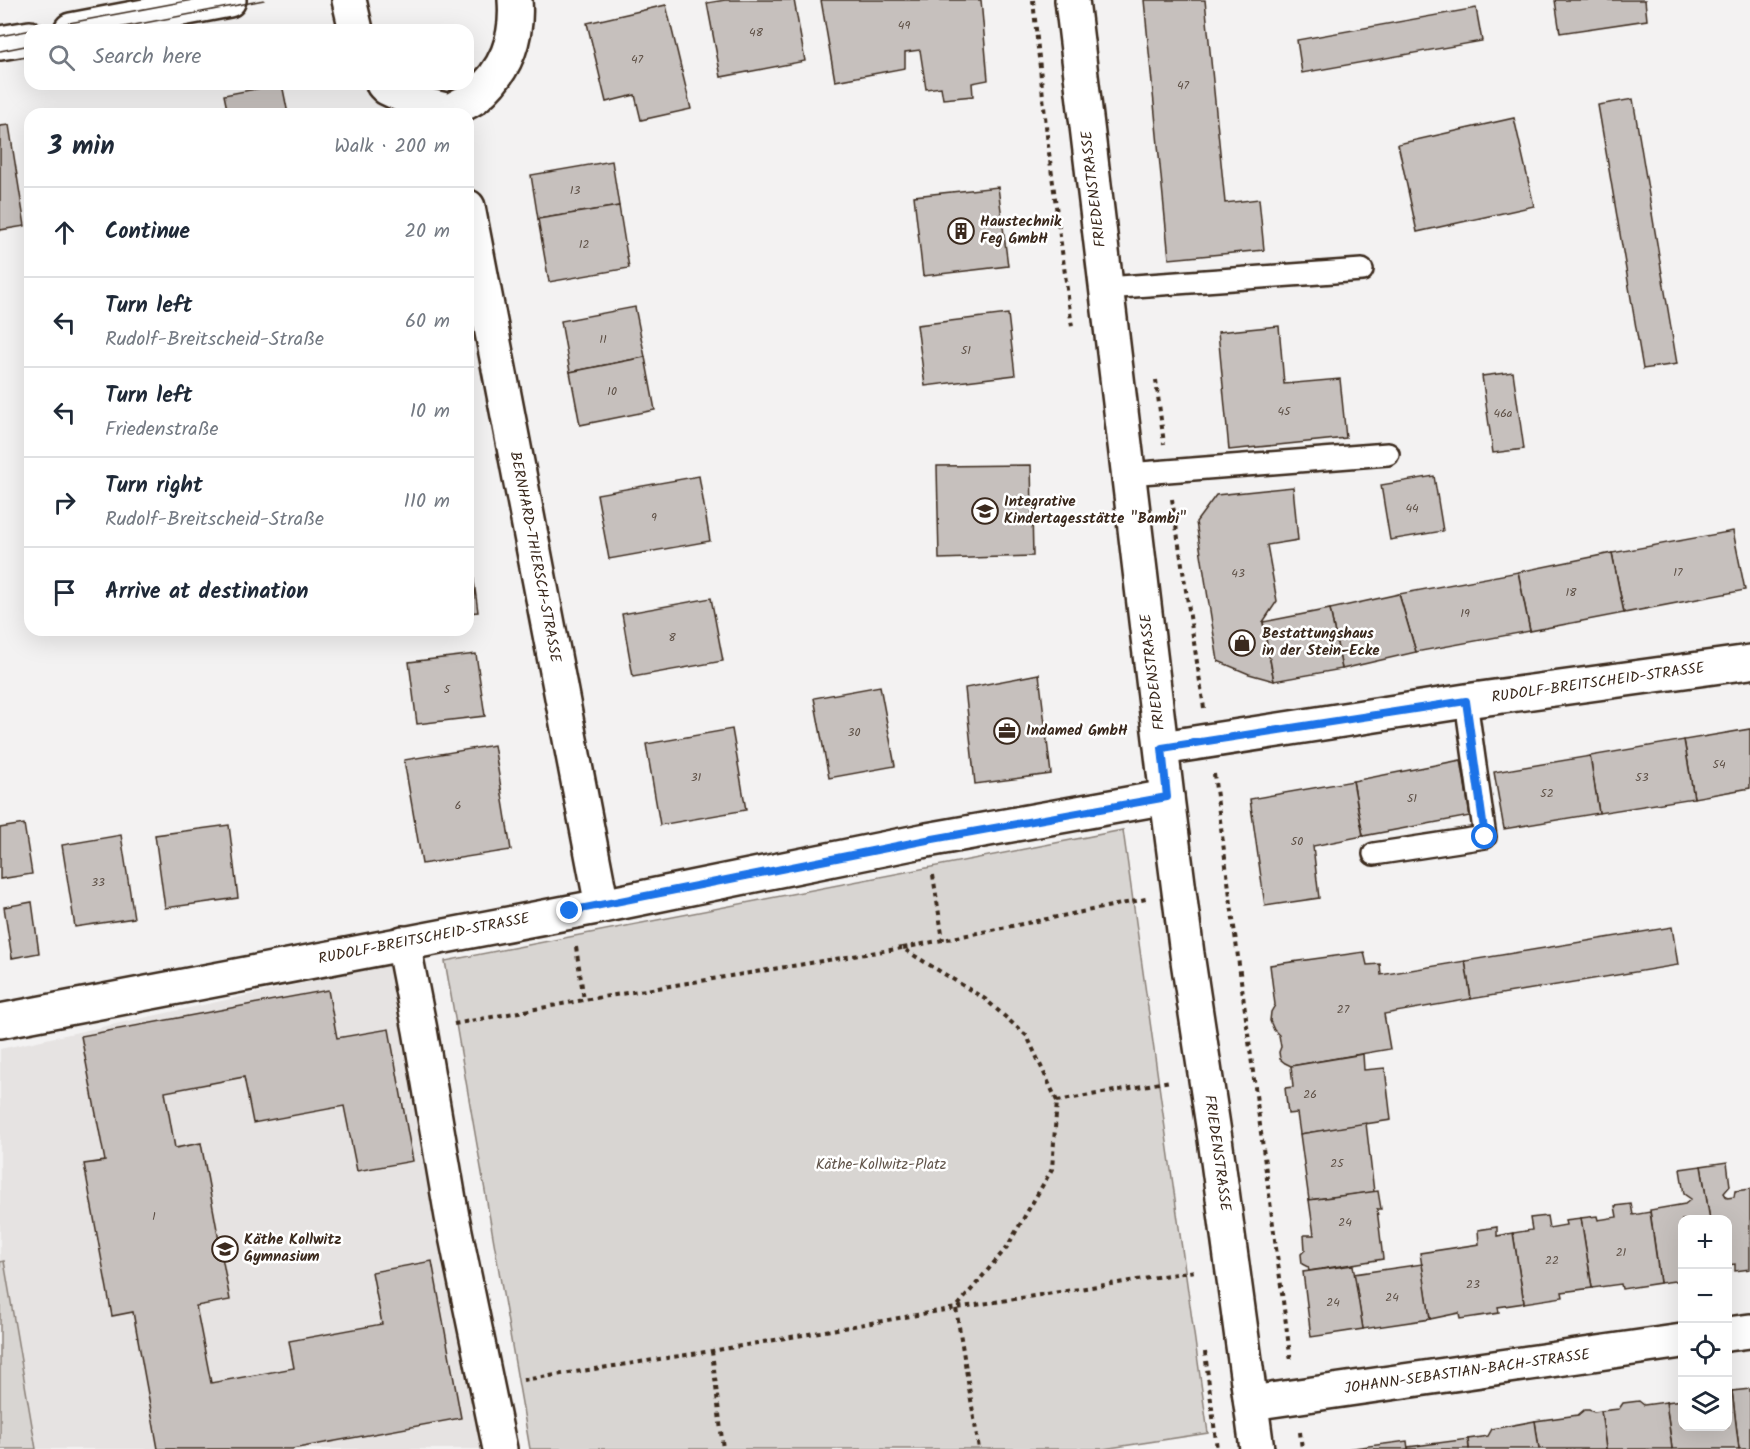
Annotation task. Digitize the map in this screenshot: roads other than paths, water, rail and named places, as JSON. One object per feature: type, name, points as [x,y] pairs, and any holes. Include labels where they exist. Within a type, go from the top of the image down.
[{"type":"street","points":[[102,24],[229,0]]},
{"type":"street","points":[[349,0],[355,24]]},
{"type":"street","points":[[457,108],[474,98],[500,71],[513,41],[515,0]]},
{"type":"street","name":"FRIEDENSTRASSE","points":[[1072,0],[1187,954],[1257,1449]]},
{"type":"street","points":[[0,43],[24,39]]},
{"type":"street","points":[[391,90],[436,108]]},
{"type":"street","name":"BERNHARD-THIERSCH-STRASSE","points":[[474,238],[602,906]]},
{"type":"street","name":"RUDOLF-BREITSCHEID-STRASSE","points":[[1162,748],[1466,701],[1750,662]]},
{"type":"street","name":"RUDOLF-BREITSCHEID-STRASSE","points":[[0,1021],[602,906],[927,840],[1167,797]]},
{"type":"street","points":[[403,943],[452,1217],[500,1449]]},
{"type":"street","points":[[1732,1333],[1750,1331]]},
{"type":"street","name":"JOHANN-SEBASTIAN-BACH-STRASSE","points":[[1251,1403],[1678,1342]]},
{"type":"lane","points":[[1106,288],[1362,270]]},
{"type":"lane","points":[[1128,474],[1388,454]]},
{"type":"lane","points":[[1374,854],[1485,837],[1466,701]]},
{"type":"tram line","points":[[64,24],[192,0]]},
{"type":"tram line","points":[[139,24],[264,0]]},
{"type":"tram line","points":[[0,36],[24,32]]},
{"type":"tram line","points":[[0,51],[24,46]]},
{"type":"place","name":"Haustechnik Feg GmbH","points":[[961,231]]},
{"type":"place","name":"Integrative Kindertagesstätte \"Bambi\"","points":[[985,511]]},
{"type":"place","name":"Bestattungshaus in der Stein-Ecke","points":[[1242,643]]},
{"type":"place","name":"Indamed GmbH","points":[[1007,731]]},
{"type":"place","name":"Käthe Kollwitz Gymnasium","points":[[225,1249]]},
{"type":"park label","name":"Käthe-Kollwitz-Platz","points":[[881,1165]]}]
